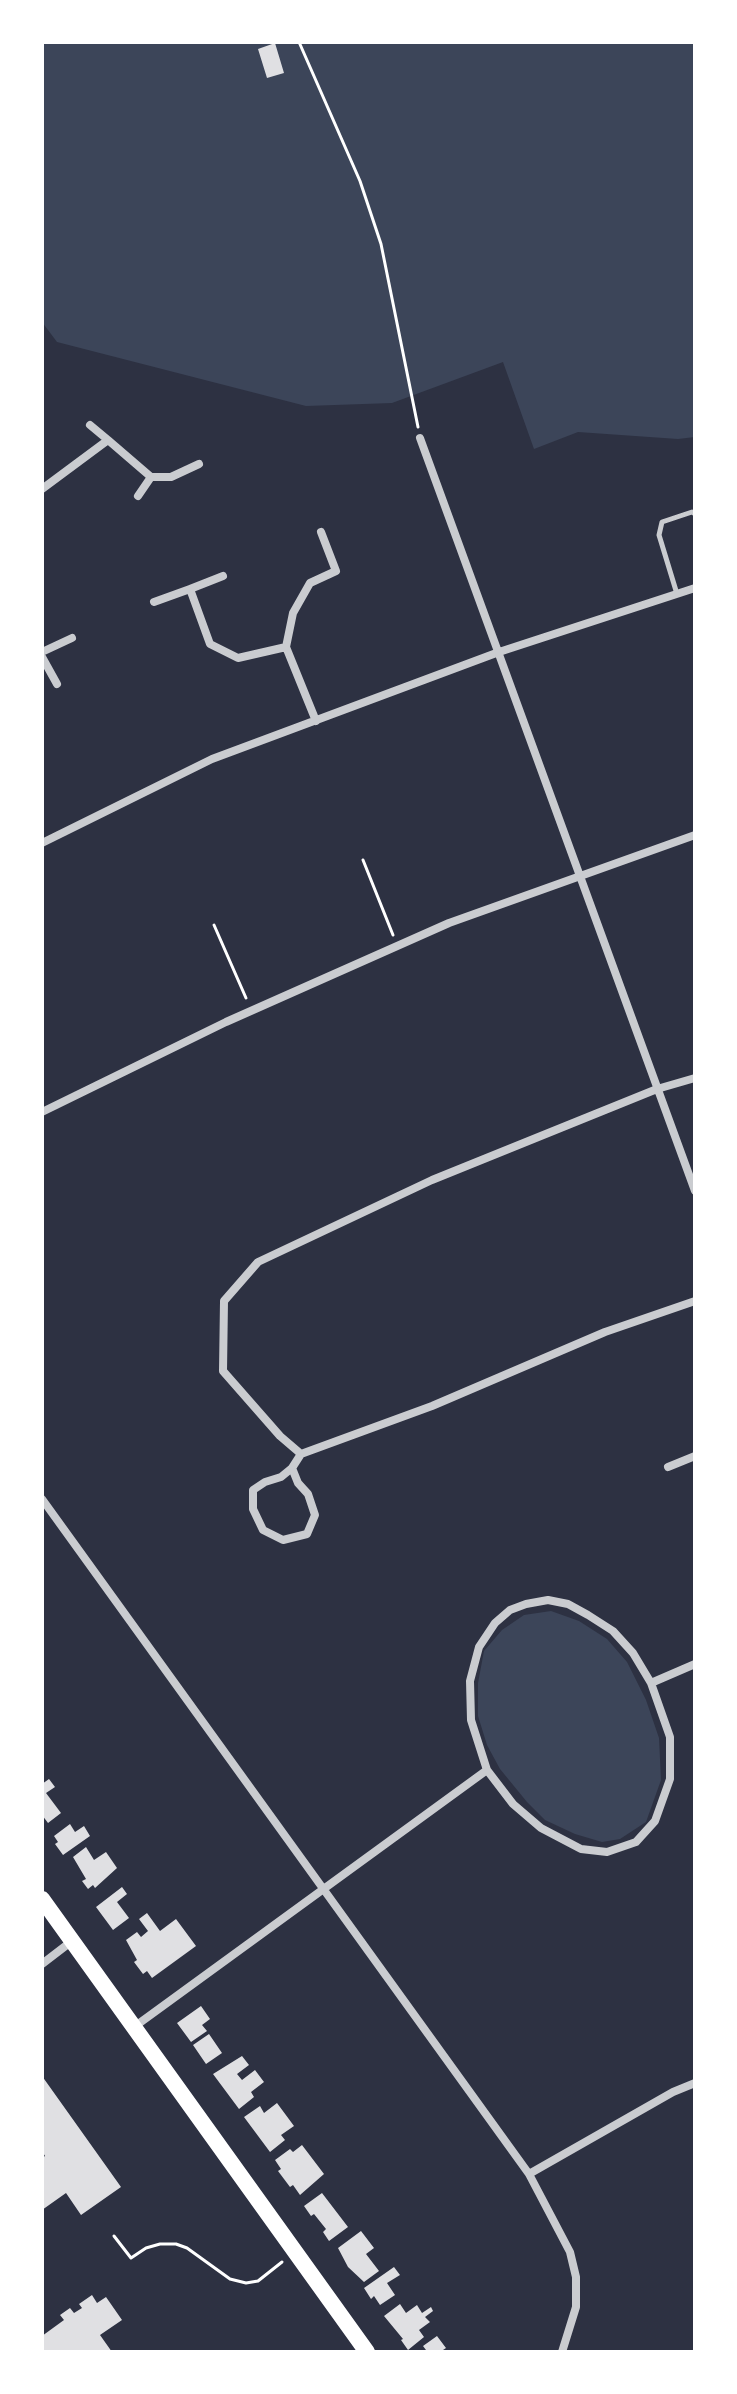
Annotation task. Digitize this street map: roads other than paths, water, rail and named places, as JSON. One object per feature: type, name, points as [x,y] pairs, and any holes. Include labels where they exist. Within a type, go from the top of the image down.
[{"type":"main road","points":[[42,1899],[367,2352]]},
{"type":"street","points":[[90,425],[151,477],[171,477],[199,464]]},
{"type":"street","points":[[420,438],[695,1191]]},
{"type":"street","points":[[42,489],[108,440]]},
{"type":"street","points":[[138,496],[151,477]]},
{"type":"street","points":[[316,721],[286,647],[293,613],[310,583],[336,571],[321,532]]},
{"type":"street","points":[[154,602],[223,576]]},
{"type":"street","points":[[42,843],[212,759],[499,652],[695,588]]},
{"type":"street","points":[[190,589],[210,644],[238,658],[286,647]]},
{"type":"street","points":[[57,684],[42,654],[72,638]]},
{"type":"street","points":[[42,1112],[251,1010],[449,923],[695,835]]},
{"type":"street","points":[[301,1454],[280,1436],[223,1371],[224,1301],[258,1262],[432,1180],[657,1089],[695,1078]]},
{"type":"street","points":[[292,1468],[298,1483],[308,1494],[315,1515],[307,1534],[283,1540],[263,1530],[253,1509],[253,1490],[281,1477],[301,1454],[432,1406],[605,1332],[695,1301]]},
{"type":"street","points":[[668,1467],[694,1459]]},
{"type":"street","points":[[42,1499],[529,2174],[570,2252],[576,2277],[576,2307],[562,2352]]},
{"type":"street","points":[[548,1600],[568,1604],[613,1631],[633,1653],[651,1683],[670,1737],[670,1779],[655,1821],[636,1842],[607,1852],[581,1849],[541,1828],[522,1812],[487,1770],[471,1720],[470,1681],[479,1647],[495,1623],[510,1610],[548,1600]]},
{"type":"street","points":[[651,1683],[695,1664]]},
{"type":"street","points":[[134,2027],[487,1770]]},
{"type":"street","points":[[42,1964],[72,1941]]},
{"type":"street","points":[[529,2174],[673,2092],[695,2083]]},
{"type":"lane","points":[[677,594],[659,535],[662,522],[692,512],[695,514]]}]
